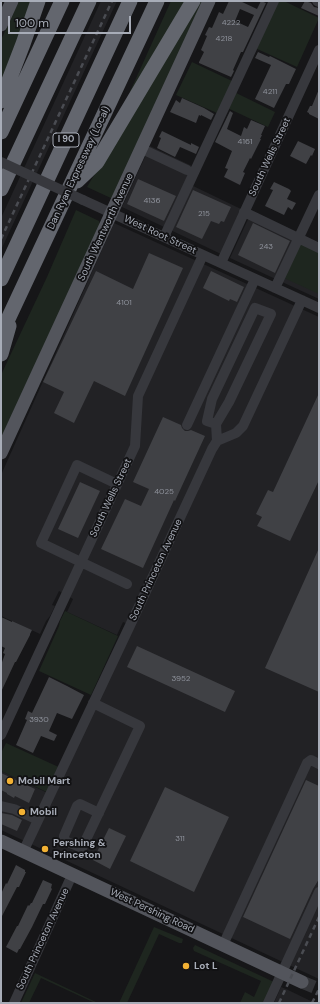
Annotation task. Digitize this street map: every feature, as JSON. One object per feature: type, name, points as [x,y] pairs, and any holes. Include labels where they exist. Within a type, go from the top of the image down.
[{"type":"highway","points":[[1,101],[38,1]]},
{"type":"highway","points":[[1,132],[62,1]]},
{"type":"highway","points":[[1,189],[89,1]]},
{"type":"highway","name":"I 90","points":[[1,279],[130,1]]},
{"type":"highway","name":"Dan Ryan Expressway (Local)","points":[[1,334],[157,1]]},
{"type":"highway","points":[[70,189],[97,162],[192,1]]},
{"type":"highway","points":[[1,354],[15,305]]},
{"type":"main road","points":[[1,26],[12,1]]},
{"type":"main road","name":"South Wentworth Avenue","points":[[1,452],[210,1]]},
{"type":"main road","name":"West Pershing Road","points":[[1,841],[302,982]]},
{"type":"street","points":[[164,237],[274,1]]},
{"type":"street","name":"South Wells Street","points":[[220,263],[319,50]]},
{"type":"street","points":[[142,149],[187,170]]},
{"type":"street","name":"West Root Street","points":[[1,162],[319,308]]},
{"type":"street","points":[[275,288],[319,195]]},
{"type":"street","points":[[244,212],[319,248]]},
{"type":"street","name":"South Wells Street","points":[[1,735],[3,724],[135,446],[138,396],[203,255]]},
{"type":"street","points":[[187,425],[255,279]]},
{"type":"street","points":[[216,424],[207,421],[212,399],[255,308],[271,314],[229,402],[216,424],[217,441],[236,432],[243,426],[302,300]]},
{"type":"street","name":"South Princeton Avenue","points":[[23,852],[202,469],[217,441]]},
{"type":"street","points":[[117,484],[77,465],[41,543],[127,584]]},
{"type":"street","points":[[93,703],[140,726],[99,813]]},
{"type":"street","points":[[223,945],[307,763],[311,760],[319,764]]},
{"type":"street","points":[[1,806],[14,809],[38,820]]},
{"type":"street","name":"South Princeton Avenue","points":[[14,1003],[72,875]]},
{"type":"street","points":[[268,1003],[319,892]]},
{"type":"shaded area","points":[[19,1],[32,1],[1,89],[1,40]]},
{"type":"shaded area","points":[[101,1],[117,1],[1,250],[1,218]]},
{"type":"shaded area","points":[[171,1],[188,1],[128,96]]},
{"type":"shaded area","points":[[198,1],[204,1],[113,199],[87,187]]},
{"type":"shaded area","points":[[277,1],[284,1],[319,18],[297,67],[255,48]]},
{"type":"shaded area","points":[[192,62],[232,81],[228,89],[275,112],[268,127],[221,105],[217,113],[176,95]]},
{"type":"shaded area","points":[[150,146],[196,168],[189,184],[241,209],[221,254],[122,207]]},
{"type":"shaded area","points":[[76,210],[99,221],[100,225],[1,438],[1,375],[47,277]]},
{"type":"shaded area","points":[[250,215],[319,248],[319,299],[230,258]]},
{"type":"shaded area","points":[[114,223],[319,317],[319,979],[1,830],[1,771],[50,794],[130,625],[123,622],[117,635],[67,612],[73,599],[59,591],[52,605],[55,606],[40,634],[1,616],[1,475]]},
{"type":"shaded area","points":[[300,243],[319,252],[319,294],[284,278]]},
{"type":"shaded area","points":[[65,611],[118,636],[91,695],[39,671]]},
{"type":"shaded area","points":[[6,743],[63,769],[51,794],[1,771],[1,753]]},
{"type":"shaded area","points":[[154,927],[183,939],[182,943],[159,934],[127,1003],[119,1003]]},
{"type":"shaded area","points":[[195,945],[274,982],[264,1003],[240,1003],[245,992],[254,997],[261,981],[194,951],[193,948]]},
{"type":"shaded area","points":[[35,973],[98,1003],[95,1003],[41,978],[29,1003],[21,1003]]},
{"type":"shaded area","points":[[281,987],[286,989],[315,1003],[274,1003]]},
{"type":"building","points":[[229,1],[240,1],[257,9],[261,1],[266,3],[243,52],[241,52],[231,77],[199,63],[204,52],[201,50],[207,36],[205,35],[209,27],[212,28],[219,12],[223,14]],"holes":[[[240,9],[254,15],[248,27],[235,21]]]},
{"type":"building","points":[[305,1],[311,3],[314,7],[319,8],[319,16],[301,8]]},
{"type":"building","points":[[258,52],[269,57],[270,56],[296,69],[289,84],[286,84],[274,108],[255,99],[271,65],[255,58]]},
{"type":"building","points":[[319,89],[319,119],[307,112],[310,106],[312,106]]},
{"type":"building","points":[[182,98],[214,114],[211,120],[199,115],[196,123],[170,112],[176,100],[180,103]]},
{"type":"building","points":[[230,111],[233,113],[227,129],[241,136],[244,127],[247,129],[251,120],[265,126],[261,139],[243,172],[245,173],[240,185],[224,177],[228,169],[225,168],[232,151],[215,142]]},
{"type":"building","points":[[162,131],[191,145],[191,143],[199,147],[196,154],[180,147],[175,157],[157,148]]},
{"type":"building","points":[[298,141],[315,149],[306,164],[290,156]]},
{"type":"building","points":[[138,179],[176,196],[164,221],[127,204]]},
{"type":"building","points":[[274,182],[289,189],[291,191],[287,199],[296,203],[292,210],[288,207],[284,215],[265,206],[273,190],[270,189]]},
{"type":"building","points":[[193,190],[231,207],[224,222],[221,221],[219,224],[211,221],[202,239],[176,227]]},
{"type":"building","points":[[253,223],[290,241],[275,273],[238,255]]},
{"type":"building","points":[[149,253],[183,268],[125,396],[94,381],[74,423],[54,413],[64,392],[43,382],[96,271],[133,289]]},
{"type":"building","points":[[211,271],[244,287],[237,302],[230,299],[229,301],[203,288]]},
{"type":"building","points":[[319,393],[319,480],[290,541],[257,526],[262,517],[256,514],[268,490],[273,492]]},
{"type":"building","points":[[163,417],[181,425],[185,431],[191,430],[205,436],[143,568],[101,549],[125,499],[141,506],[149,489],[133,482]]},
{"type":"building","points":[[80,482],[100,491],[78,538],[58,529]]},
{"type":"building","points":[[319,548],[319,692],[265,668]]},
{"type":"building","points":[[1,617],[32,630],[1,692],[1,665],[5,654],[3,653],[5,648],[1,646]]},
{"type":"building","points":[[137,646],[235,691],[225,712],[127,667]]},
{"type":"building","points":[[49,677],[84,695],[72,719],[57,713],[49,731],[57,735],[54,741],[41,736],[33,753],[16,745],[27,720],[25,719],[28,711],[32,713]]},
{"type":"building","name":"Mobil Mart","points":[[1,773],[35,789],[29,803],[15,796],[14,798],[1,790]]},
{"type":"building","points":[[306,780],[319,786],[319,879],[290,939],[243,917]]},
{"type":"building","points":[[165,787],[229,817],[194,892],[130,861]]},
{"type":"building","points":[[1,813],[12,815],[22,820],[17,831],[1,824]]},
{"type":"building","points":[[109,828],[126,836],[110,869],[93,860]]},
{"type":"building","points":[[16,865],[26,872],[1,918],[1,894]]},
{"type":"building","points":[[43,880],[52,884],[52,889],[17,953],[6,947],[28,905],[29,906],[32,903]]},
{"type":"tunnel","points":[[302,982],[319,989]]},
{"type":"railway","points":[[1,239],[112,1]]},
{"type":"railway","points":[[279,1003],[319,917]]},
{"type":"railway","points":[[312,1003],[319,989]]},
{"type":"place","name":"Mobil Mart","points":[[10,781]]},
{"type":"place","name":"Mobil","points":[[22,812]]},
{"type":"place","name":"Pershing & Princeton","points":[[45,849]]},
{"type":"place","name":"Lot L","points":[[186,966]]}]
